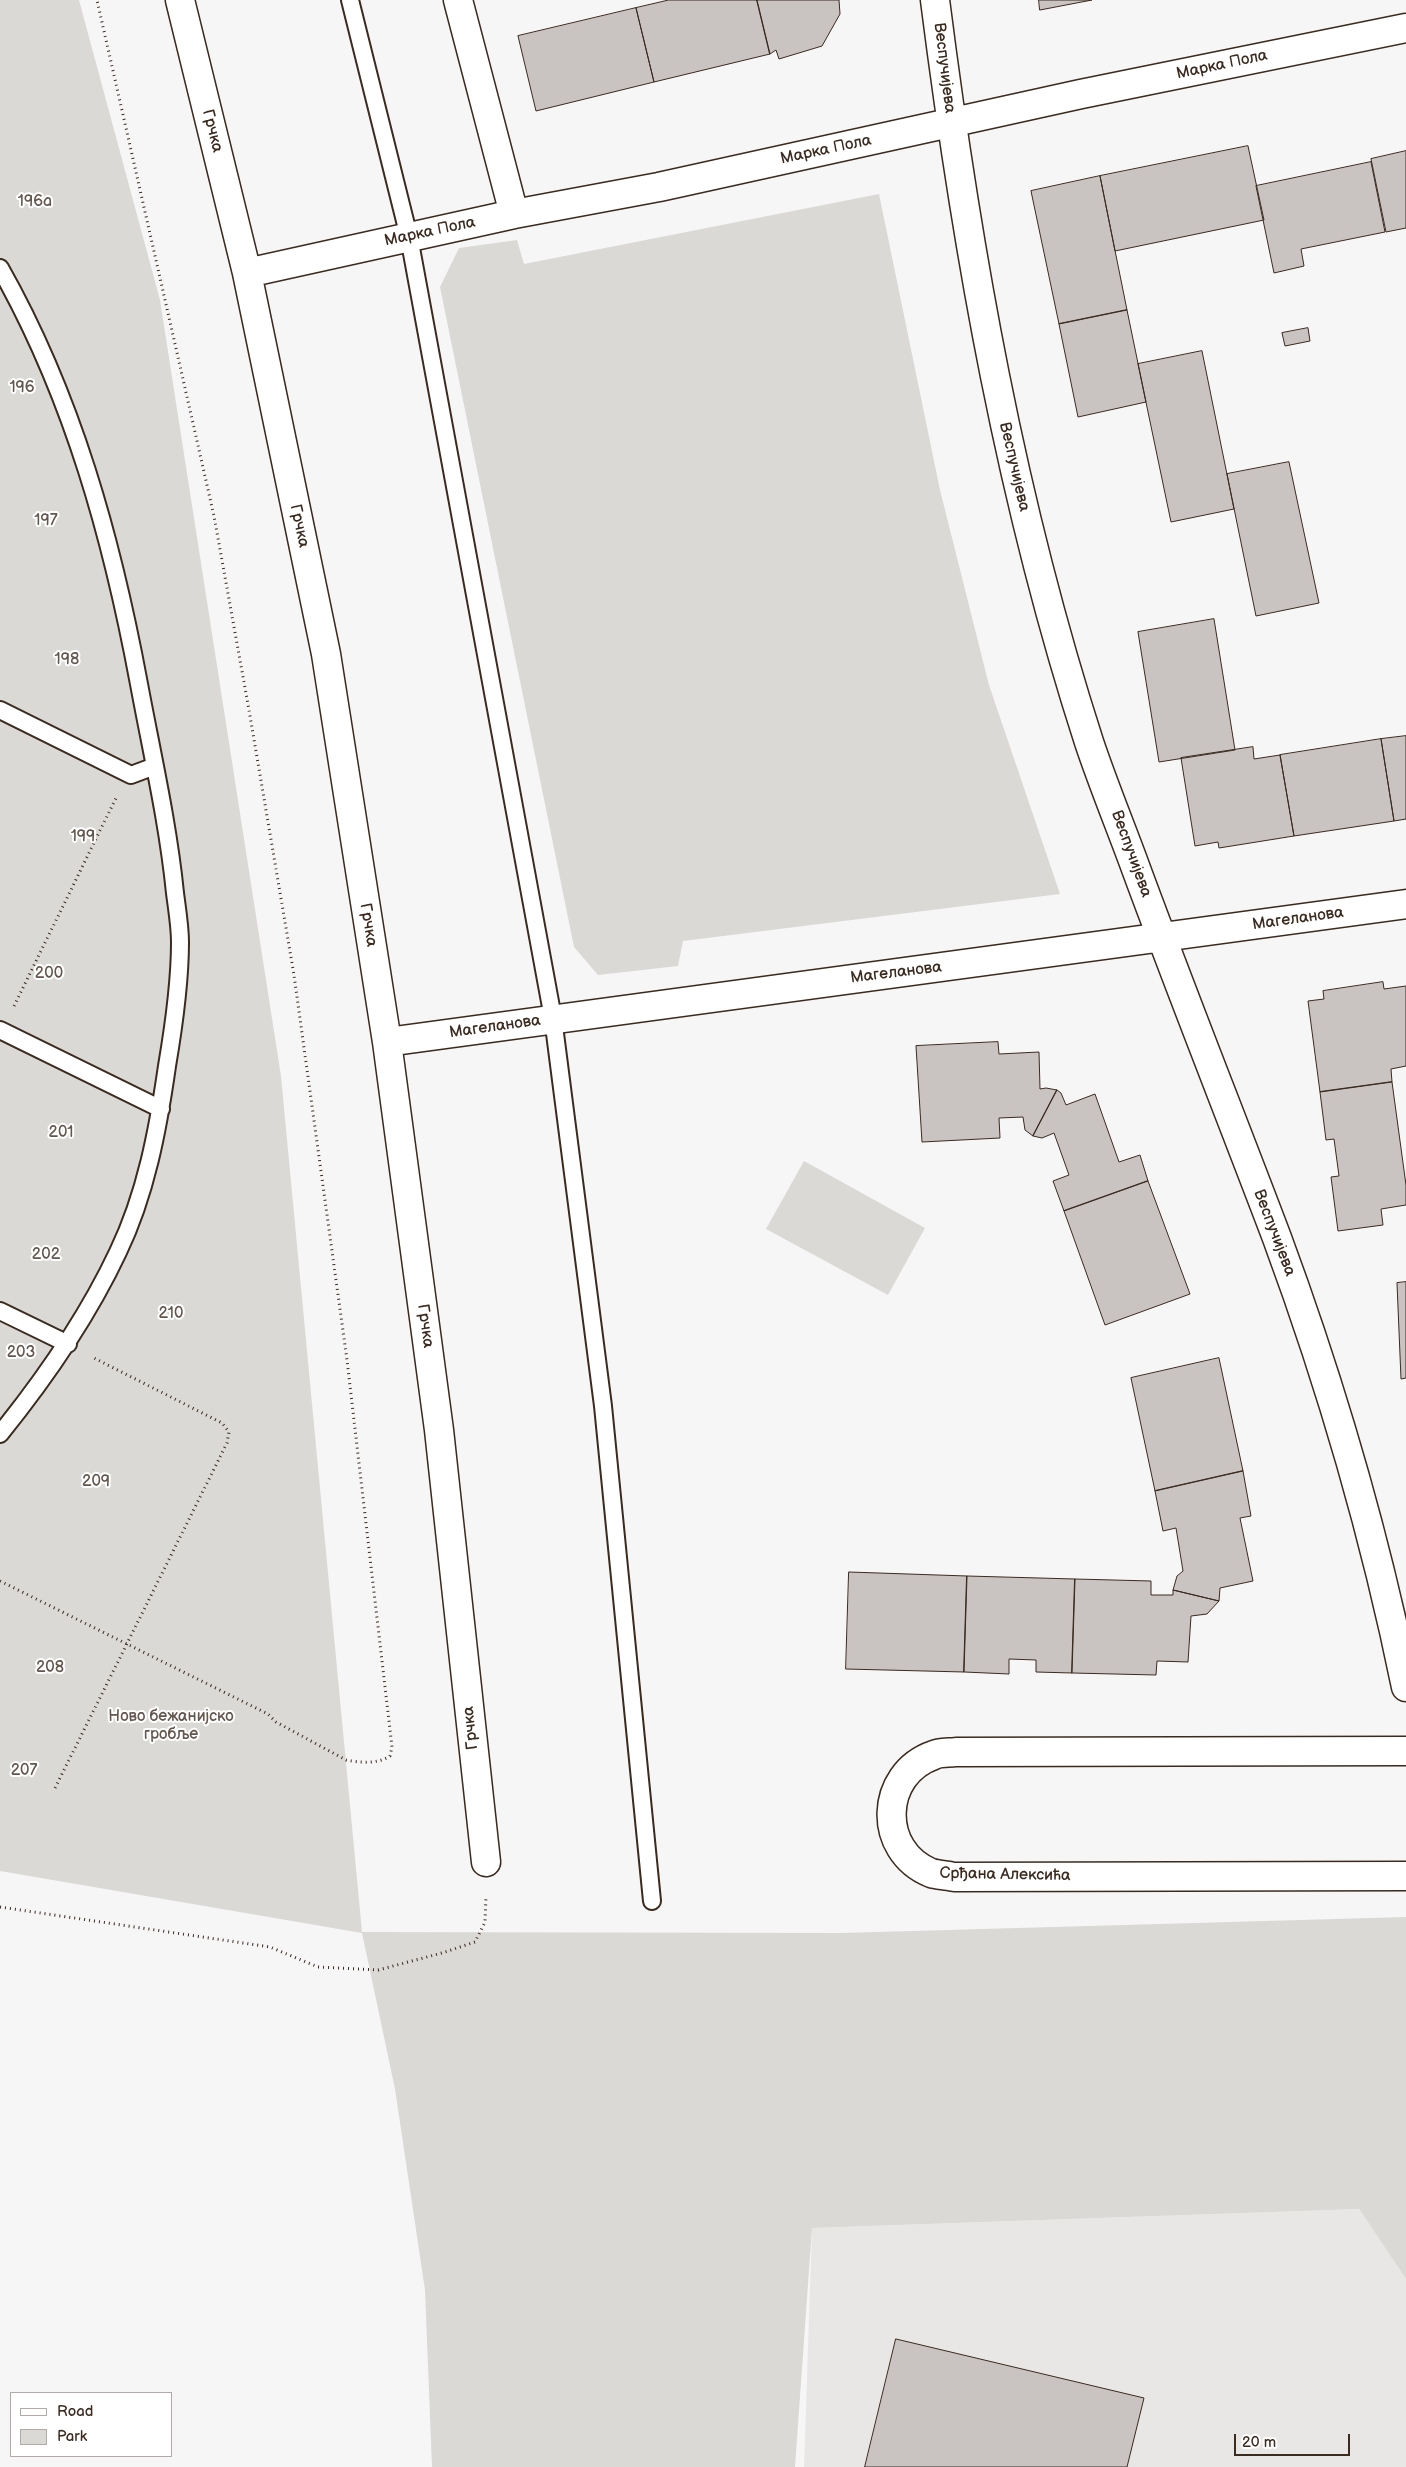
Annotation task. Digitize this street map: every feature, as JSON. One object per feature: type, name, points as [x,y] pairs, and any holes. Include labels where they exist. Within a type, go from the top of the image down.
[{"type":"street","name":"Грчка","points":[[180,0],[247,273],[326,654],[387,1042],[439,1430],[486,1862]]},
{"type":"street","points":[[458,0],[514,214]]},
{"type":"street","name":"Веспучијева","points":[[935,0],[950,122],[989,353],[1008,447],[1034,546],[1090,743],[1162,938],[1277,1238],[1316,1348],[1375,1548],[1406,1687]]},
{"type":"street","name":"Марка Пола","points":[[247,273],[409,236],[659,186],[950,122],[1406,28]]},
{"type":"street","name":"Магеланова","points":[[387,1042],[553,1018],[1406,904]]},
{"type":"street","name":"Срђана Алексића","points":[[1406,1751],[956,1752],[934,1754],[915,1764],[899,1781],[891,1802],[891,1824],[898,1845],[912,1862],[932,1873],[954,1876],[1406,1876]]},
{"type":"lane","points":[[350,0],[409,236],[553,1018],[603,1406],[652,1901]]},
{"type":"lane","points":[[0,268],[28,316],[59,386],[98,502],[131,642],[171,849],[180,940],[177,1006],[161,1109],[147,1172],[119,1251],[68,1344],[0,1434]]},
{"type":"lane","points":[[0,710],[131,775],[155,766]]},
{"type":"lane","points":[[1,1031],[161,1109]]},
{"type":"lane","points":[[0,1311],[68,1344]]},
{"type":"path","points":[[0,1581],[268,1714],[276,1722],[346,1760],[357,1762],[383,1760],[390,1756],[392,1747],[347,1360],[294,975],[214,516],[97,0]]},
{"type":"path","points":[[1,1031],[122,785],[131,775]]},
{"type":"path","points":[[55,1788],[227,1443],[229,1432],[222,1423],[68,1344]]},
{"type":"path","points":[[0,1907],[270,1947],[318,1968],[378,1970],[475,1942],[485,1922],[486,1862]]},
{"type":"shaded area","points":[[1359,2209],[1406,2279],[1406,2467],[804,2467],[812,2228]]},
{"type":"green space","points":[[0,0],[79,0],[160,300],[281,1076],[362,1932],[841,1933],[1406,1917],[1406,2279],[1359,2209],[812,2228],[795,2467],[432,2467],[425,2290],[395,2089],[362,1933],[0,1871]]},
{"type":"green space","points":[[879,194],[940,490],[989,685],[1060,894],[683,941],[678,966],[598,975],[574,947],[440,287],[459,248],[517,240],[524,264]]},
{"type":"green space","points":[[804,1161],[925,1228],[888,1295],[766,1229]]},
{"type":"building","points":[[669,0],[757,0],[770,54],[654,82],[636,8]]},
{"type":"building","points":[[757,0],[839,0],[840,14],[822,46],[779,59],[776,50],[770,54]]},
{"type":"building","points":[[1039,0],[1092,0],[1040,10]]},
{"type":"building","points":[[636,8],[654,82],[536,111],[518,36]]},
{"type":"building","points":[[1248,146],[1264,220],[1115,251],[1100,176]]},
{"type":"building","points":[[1406,151],[1406,228],[1386,232],[1371,159]]},
{"type":"building","points":[[1371,162],[1385,232],[1301,249],[1304,266],[1274,273],[1256,186]]},
{"type":"building","points":[[1100,176],[1127,310],[1059,324],[1031,191]]},
{"type":"building","points":[[1127,310],[1146,402],[1078,417],[1059,324]]},
{"type":"building","points":[[1308,328],[1310,341],[1285,346],[1282,333]]},
{"type":"building","points":[[1202,351],[1234,509],[1171,522],[1138,364]]},
{"type":"building","points":[[1289,462],[1319,603],[1256,616],[1227,474]]},
{"type":"building","points":[[1214,619],[1235,750],[1159,762],[1138,632]]},
{"type":"building","points":[[1406,736],[1406,819],[1394,821],[1381,739]]},
{"type":"building","points":[[1381,739],[1394,821],[1294,836],[1280,755]]},
{"type":"building","points":[[1253,747],[1254,759],[1280,755],[1294,836],[1219,848],[1218,842],[1195,846],[1181,758]]},
{"type":"building","points":[[1383,982],[1384,989],[1406,986],[1406,1066],[1391,1069],[1392,1082],[1320,1092],[1308,1001],[1324,999],[1323,991]]},
{"type":"building","points":[[998,1042],[999,1054],[1039,1052],[1040,1089],[1057,1090],[1033,1136],[1025,1130],[1023,1117],[999,1118],[1000,1138],[922,1142],[916,1046]]},
{"type":"building","points":[[1392,1082],[1406,1185],[1406,1205],[1381,1209],[1383,1225],[1338,1231],[1331,1177],[1339,1176],[1334,1139],[1326,1140],[1320,1092]]},
{"type":"building","points":[[1057,1090],[1061,1093],[1066,1105],[1095,1094],[1119,1162],[1140,1155],[1148,1181],[1064,1211],[1053,1181],[1069,1175],[1054,1133],[1042,1138],[1033,1136]]},
{"type":"building","points":[[1148,1181],[1190,1294],[1105,1325],[1064,1211]]},
{"type":"building","points":[[1406,1282],[1406,1378],[1401,1379],[1397,1283]]},
{"type":"building","points":[[1219,1358],[1243,1471],[1155,1491],[1131,1378]]},
{"type":"building","points":[[1243,1471],[1251,1516],[1240,1518],[1253,1581],[1220,1588],[1219,1601],[1173,1590],[1177,1576],[1183,1571],[1176,1528],[1163,1531],[1155,1491]]},
{"type":"building","points":[[849,1572],[967,1576],[964,1672],[846,1669]]},
{"type":"building","points":[[967,1576],[1075,1579],[1072,1673],[1036,1672],[1036,1660],[1009,1659],[1009,1674],[964,1672]]},
{"type":"building","points":[[1075,1579],[1151,1581],[1151,1595],[1173,1595],[1173,1590],[1219,1601],[1207,1614],[1191,1616],[1188,1662],[1157,1661],[1156,1675],[1072,1673]]},
{"type":"building","points":[[896,2339],[1144,2398],[1127,2467],[865,2467]]},
{"type":"park label","name":"196a","points":[[35,202]]},
{"type":"park label","name":"196","points":[[22,388]]},
{"type":"park label","name":"197","points":[[46,521]]},
{"type":"park label","name":"198","points":[[67,660]]},
{"type":"park label","name":"199","points":[[83,837]]},
{"type":"park label","name":"200","points":[[49,974]]},
{"type":"park label","name":"201","points":[[61,1133]]},
{"type":"park label","name":"202","points":[[46,1255]]},
{"type":"park label","name":"210","points":[[171,1314]]},
{"type":"park label","name":"203","points":[[21,1353]]},
{"type":"park label","name":"209","points":[[96,1482]]},
{"type":"park label","name":"208","points":[[50,1668]]},
{"type":"park label","name":"Ново бежанијско гробље","points":[[171,1726]]},
{"type":"park label","name":"207","points":[[24,1771]]}]
